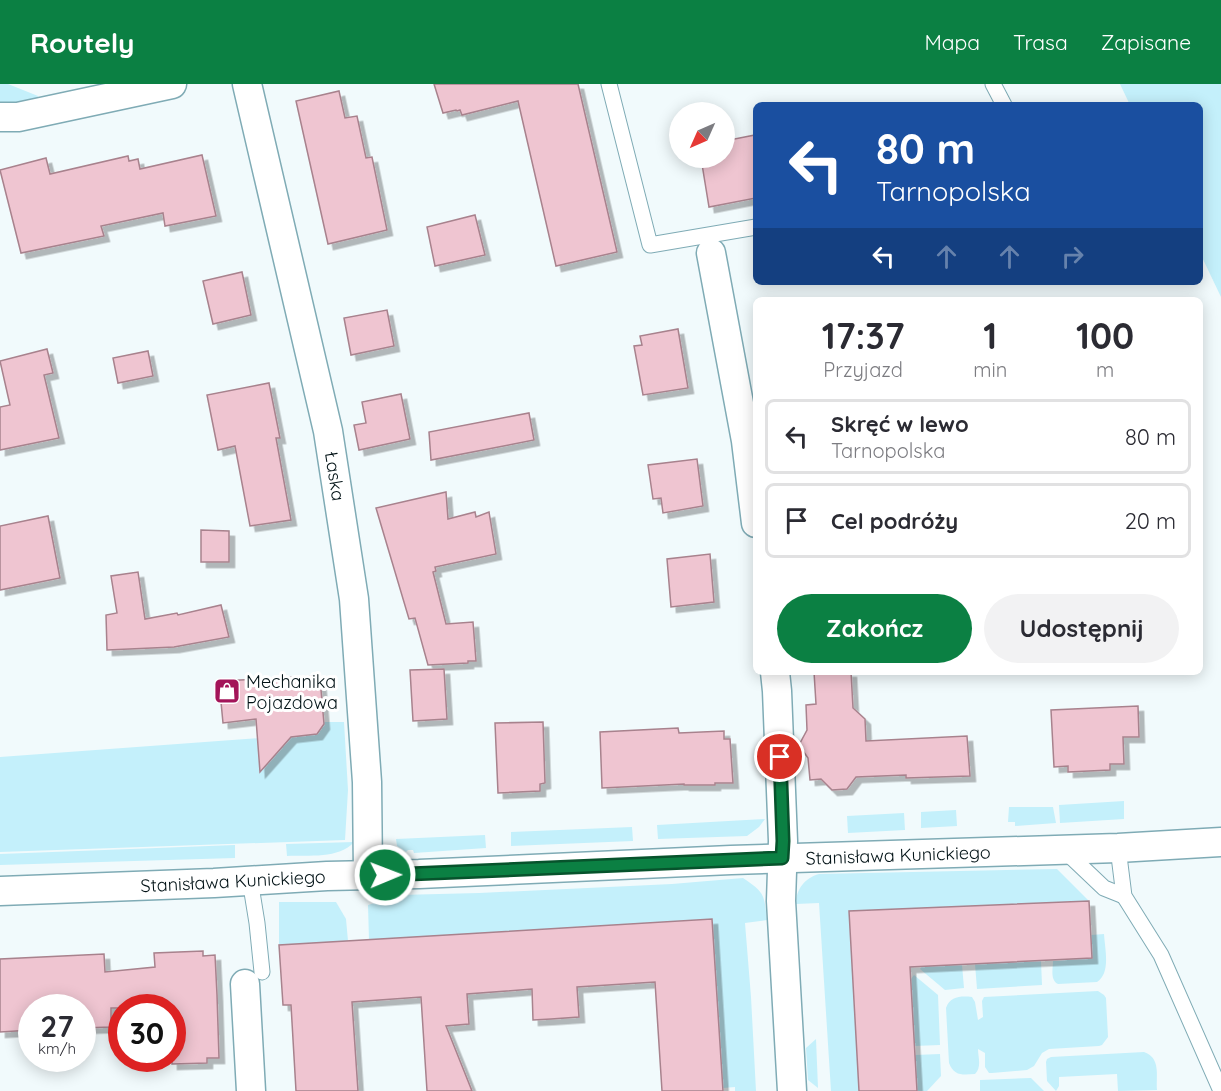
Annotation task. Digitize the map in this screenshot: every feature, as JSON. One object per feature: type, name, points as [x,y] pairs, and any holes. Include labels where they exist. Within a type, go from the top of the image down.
[{"type":"street","points":[[0,117],[18,117],[172,84]]},
{"type":"street","name":"Łaska","points":[[247,84],[328,431],[354,599],[367,782],[368,875]]},
{"type":"street","points":[[709,244],[751,440],[753,473]]},
{"type":"street","points":[[775,675],[783,841],[781,901],[792,1091]]},
{"type":"street","name":"Stanisława Kunickiego","points":[[0,891],[782,858],[1118,848],[1221,842]]},
{"type":"street","points":[[251,1091],[254,978]]},
{"type":"lane","points":[[609,84],[650,245],[709,244],[753,228]]},
{"type":"lane","points":[[993,84],[1002,102]]},
{"type":"lane","points":[[1118,848],[1124,896],[1161,955],[1221,1090]]},
{"type":"lane","points":[[1064,850],[1104,888],[1124,896]]},
{"type":"lane","points":[[250,880],[257,923],[254,978]]},
{"type":"shaded area","points":[[0,84],[8,84],[38,96],[37,100],[14,105],[0,103]]},
{"type":"shaded area","points":[[1120,84],[1221,84],[1221,297],[1203,259],[1203,102],[1129,102]]},
{"type":"shaded area","points":[[322,722],[344,722],[348,790],[345,840],[0,852],[0,757],[316,734],[322,728]]},
{"type":"shaded area","points":[[1124,801],[1124,819],[1060,823],[1059,805]]},
{"type":"shaded area","points":[[1009,807],[1053,807],[1056,823],[1015,826],[1015,822],[1008,822]]},
{"type":"shaded area","points":[[956,810],[957,826],[921,828],[921,812]]},
{"type":"shaded area","points":[[904,813],[905,830],[848,833],[847,816]]},
{"type":"shaded area","points":[[765,819],[747,836],[658,839],[657,825]]},
{"type":"shaded area","points":[[632,827],[633,841],[511,846],[511,832]]},
{"type":"shaded area","points":[[485,835],[486,848],[414,853],[413,850],[406,852],[397,846],[396,839]]},
{"type":"shaded area","points":[[354,842],[332,854],[287,856],[286,844]]},
{"type":"shaded area","points":[[235,845],[235,858],[0,865],[0,854]]},
{"type":"shaded area","points":[[1057,869],[1089,901],[849,911],[859,1091],[831,1091],[819,903],[796,904],[800,889],[806,881],[819,874]]},
{"type":"shaded area","points":[[743,878],[756,887],[762,895],[767,920],[745,923],[756,1091],[735,1091],[735,1087],[723,1088],[712,919],[369,940],[368,905],[399,895],[672,884]]},
{"type":"shaded area","points":[[279,902],[336,902],[346,919],[348,941],[279,945]]},
{"type":"shaded area","points":[[1104,934],[1106,967],[1097,982],[1058,984],[1055,982],[1052,974],[1053,961],[1092,958],[1091,935]]},
{"type":"shaded area","points":[[1041,961],[1042,985],[977,989],[975,964]]},
{"type":"shaded area","points":[[962,965],[964,988],[945,990],[920,969],[922,966]]},
{"type":"shaded area","points":[[914,975],[938,995],[940,1045],[914,1046],[911,979]]},
{"type":"shaded area","points":[[1098,991],[1106,998],[1108,1037],[1102,1045],[1049,1049],[1042,1053],[1034,1066],[1027,1070],[989,1073],[985,1067],[985,1053],[978,1049],[979,1065],[975,1074],[959,1074],[949,1063],[946,1008],[953,999],[972,997],[978,1020],[983,1017],[984,997]]},
{"type":"shaded area","points":[[816,1039],[818,1088],[808,1080],[806,1048]]},
{"type":"shaded area","points":[[1144,1052],[1153,1058],[1155,1063],[1157,1090],[1118,1091],[1117,1074],[1059,1077],[1059,1086],[1056,1091],[1047,1081],[1046,1062],[1051,1057]]},
{"type":"shaded area","points":[[940,1054],[941,1076],[927,1091],[917,1091],[915,1055]]},
{"type":"shaded area","points":[[1031,1078],[1044,1091],[980,1091],[980,1080]]},
{"type":"building","points":[[434,84],[578,84],[617,252],[556,266],[518,101],[462,115],[460,110],[443,113]]},
{"type":"building","points":[[339,91],[345,118],[357,116],[366,158],[372,157],[387,230],[328,244],[296,101]]},
{"type":"building","points":[[753,135],[753,199],[709,207],[703,168],[735,168],[735,139]]},
{"type":"building","points":[[202,155],[216,216],[165,226],[163,213],[101,226],[104,236],[21,253],[0,170],[46,158],[50,174],[128,156],[129,161],[138,159],[140,169]]},
{"type":"building","points":[[475,215],[485,255],[435,266],[427,227]]},
{"type":"building","points":[[242,272],[251,315],[213,324],[203,281]]},
{"type":"building","points":[[387,310],[394,346],[351,355],[344,318]]},
{"type":"building","points":[[678,329],[688,388],[643,395],[634,346],[642,345],[640,336]]},
{"type":"building","points":[[47,349],[53,373],[44,375],[59,438],[0,450],[0,407],[10,405],[0,361]]},
{"type":"building","points":[[148,351],[153,376],[118,383],[113,358]]},
{"type":"building","points":[[269,383],[280,438],[276,438],[291,520],[250,526],[235,446],[218,450],[207,395]]},
{"type":"building","points":[[401,394],[410,439],[359,450],[354,425],[366,423],[362,402]]},
{"type":"building","points":[[529,413],[534,440],[431,460],[429,432]]},
{"type":"building","points":[[697,459],[703,506],[663,513],[661,498],[653,499],[648,465]]},
{"type":"building","points":[[446,492],[448,519],[475,512],[476,517],[489,512],[496,554],[435,567],[436,571],[433,572],[446,624],[473,622],[476,661],[428,665],[415,618],[409,619],[376,508]]},
{"type":"building","points":[[48,516],[60,578],[0,590],[0,526]]},
{"type":"building","points":[[201,530],[229,531],[229,562],[201,562]]},
{"type":"building","points":[[710,554],[714,602],[671,607],[667,559]]},
{"type":"building","points":[[138,572],[145,619],[177,613],[178,615],[221,605],[229,637],[174,647],[107,650],[106,615],[117,613],[111,576]]},
{"type":"building","points":[[444,669],[447,719],[413,721],[410,670]]},
{"type":"building","points":[[814,675],[851,675],[853,708],[865,719],[866,741],[967,736],[970,776],[856,777],[847,789],[832,790],[821,779],[810,780],[808,758],[799,745],[807,730],[806,705],[816,704]]},
{"type":"building","points":[[318,676],[324,724],[317,734],[291,737],[260,772],[256,719],[223,723],[219,681]]},
{"type":"building","points":[[1138,706],[1139,737],[1123,737],[1124,764],[1110,764],[1110,770],[1068,772],[1068,766],[1054,767],[1051,710]]},
{"type":"building","points":[[543,722],[545,783],[540,784],[540,791],[498,793],[495,723]]},
{"type":"building","points":[[678,728],[679,733],[724,731],[724,739],[730,739],[733,783],[602,788],[600,732]]},
{"type":"building","points":[[1089,901],[1092,958],[910,967],[917,1091],[859,1091],[849,911]]},
{"type":"building","points":[[712,919],[723,1091],[662,1091],[655,982],[577,987],[579,1017],[551,1019],[533,1020],[532,989],[467,994],[469,1024],[446,1026],[472,1091],[427,1091],[421,997],[352,1002],[358,1091],[296,1091],[291,1005],[283,1005],[279,945]]},
{"type":"building","points":[[203,951],[203,956],[215,955],[219,1058],[207,1058],[207,1063],[186,1064],[186,994],[108,994],[108,1027],[96,1028],[96,994],[18,994],[18,1031],[0,1032],[0,959],[104,954],[105,972],[155,967],[154,953]]},
{"type":"place","name":"Mechanika Pojazdowa","points":[[227,691]]},
{"type":"route","points":[[385,875],[782,858],[780,757]]}]
